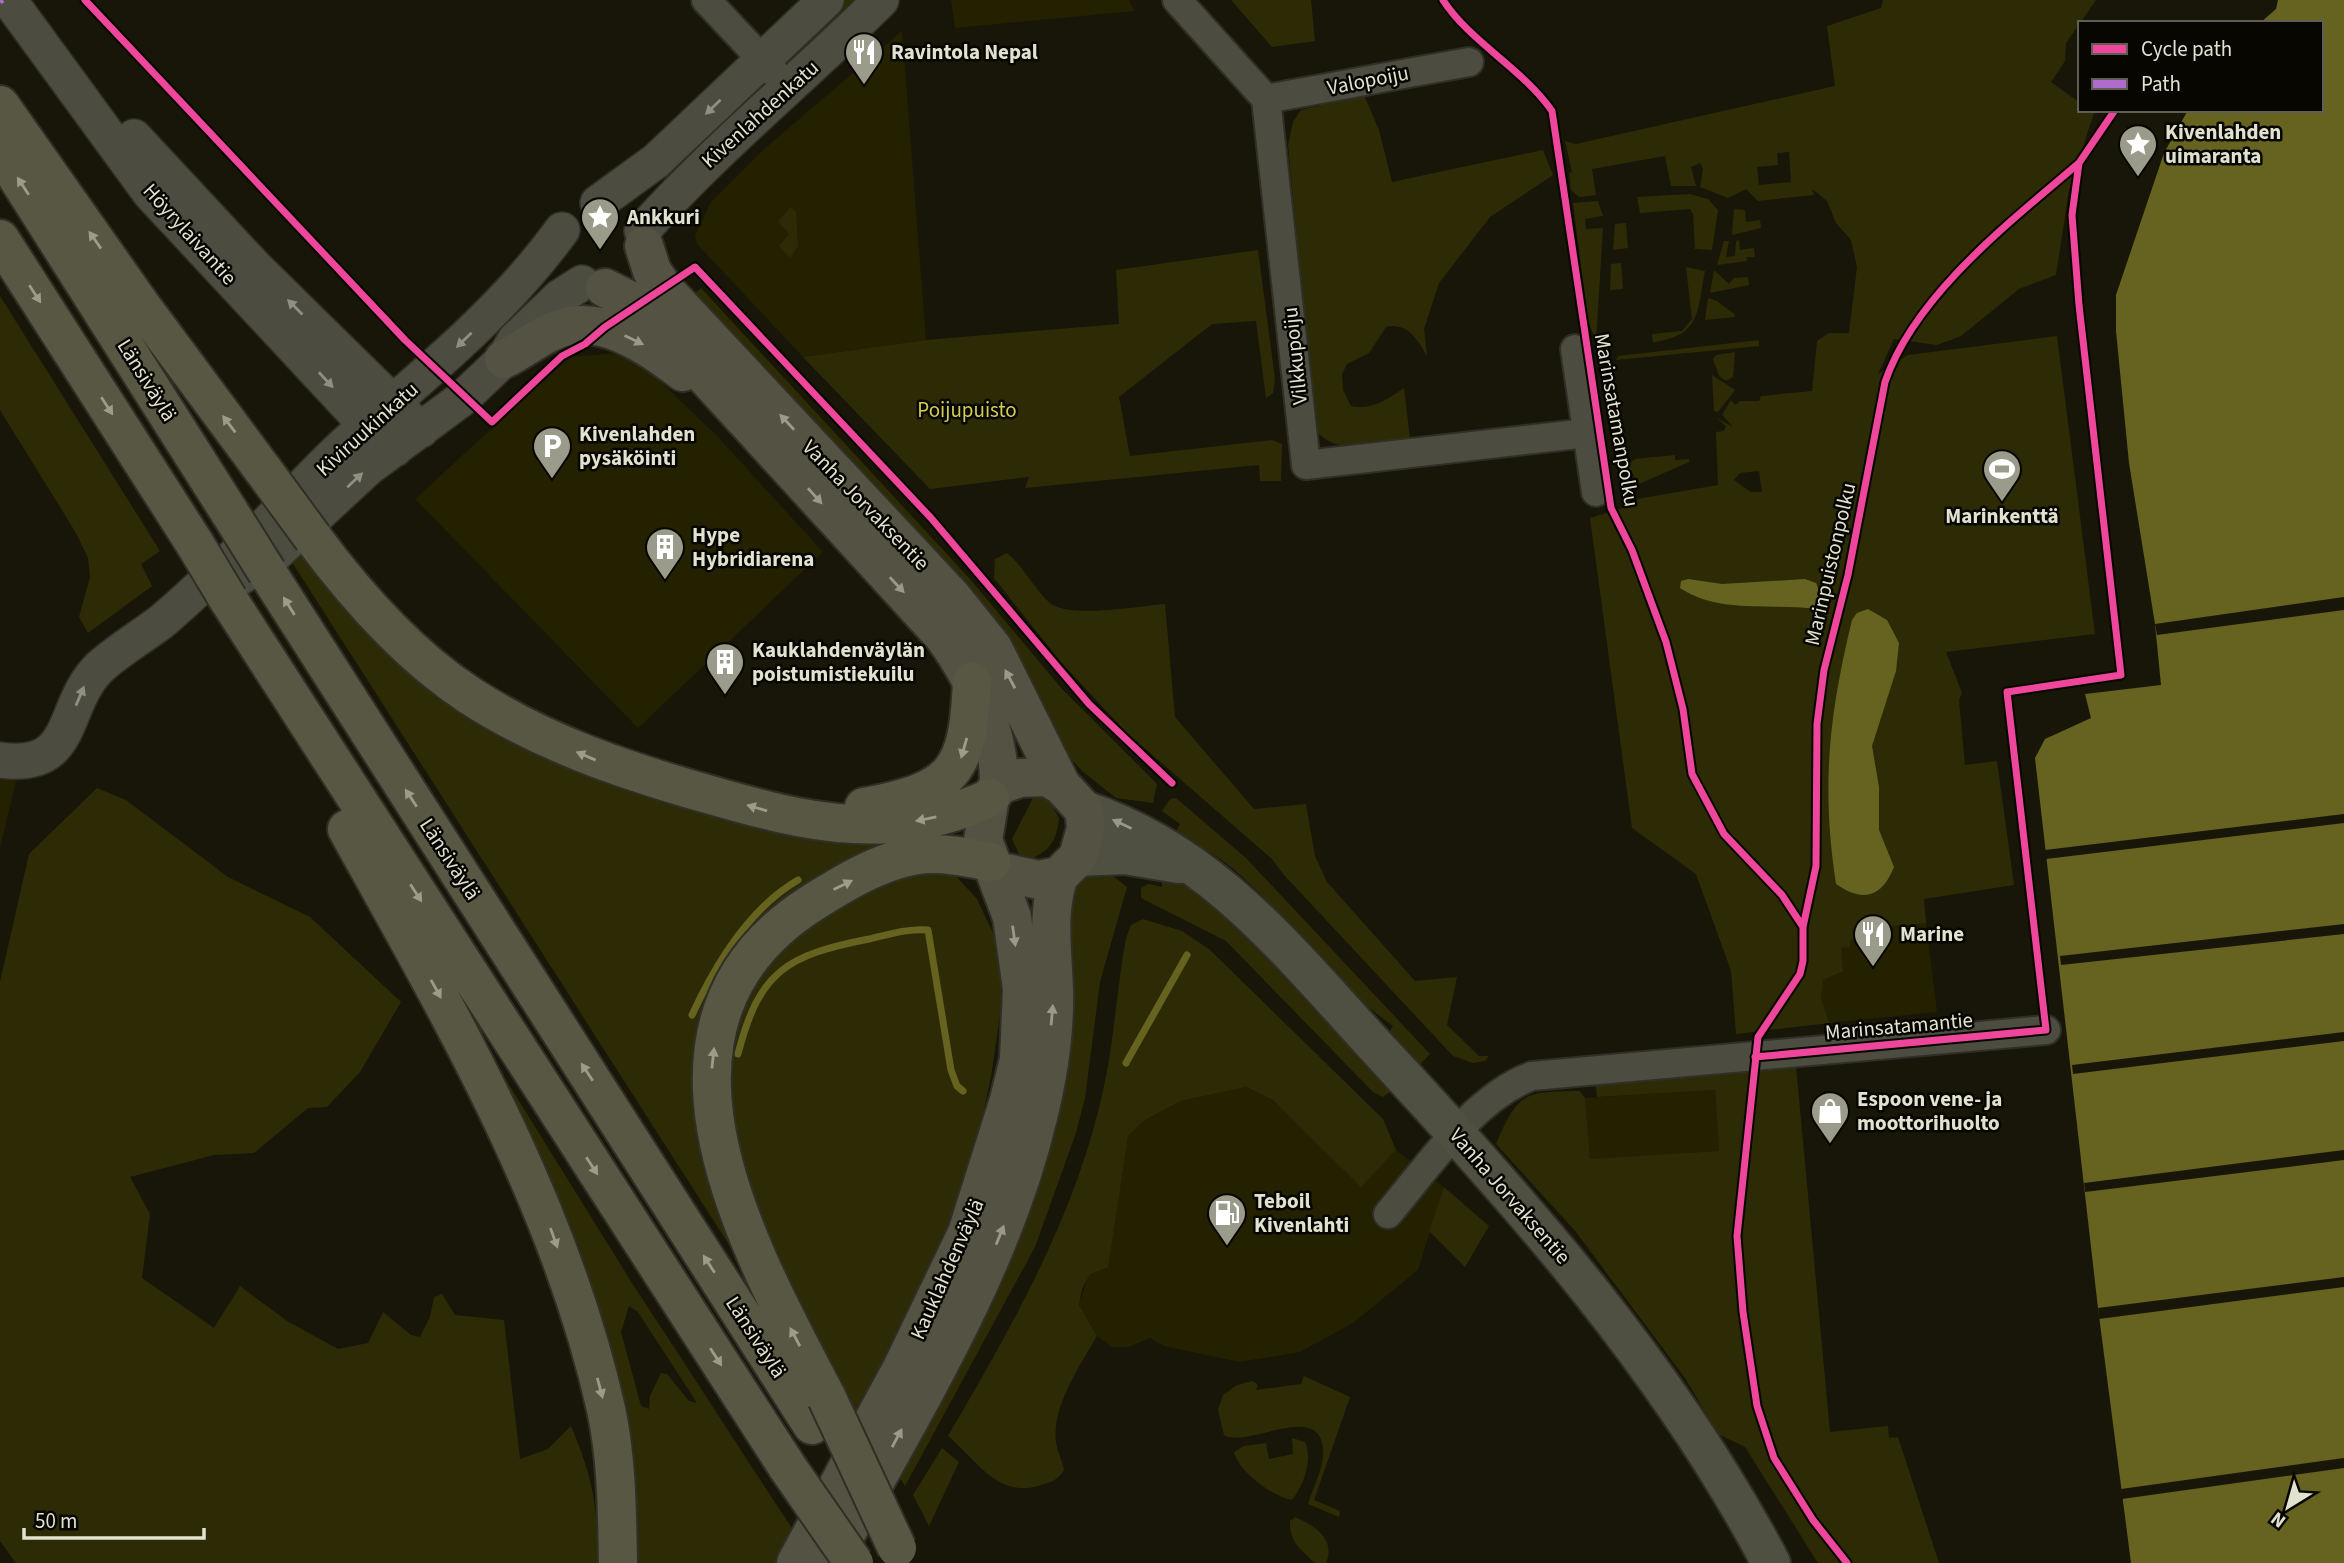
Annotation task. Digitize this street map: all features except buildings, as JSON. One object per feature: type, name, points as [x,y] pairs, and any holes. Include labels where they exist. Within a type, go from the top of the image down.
[{"type":"highway","points":[[0,105],[140,304],[340,574],[415,653],[468,694],[536,734],[593,759],[769,812],[819,821],[888,824],[922,821],[964,810],[994,792]]},
{"type":"highway","name":"Länsiväylä","points":[[0,150],[267,572],[819,1411]]},
{"type":"highway","points":[[0,239],[300,712],[788,1468],[854,1563]]},
{"type":"highway","points":[[819,821],[848,809],[903,799],[935,786],[949,776],[959,765],[965,749],[972,681]]},
{"type":"highway","points":[[300,712],[324,789],[450,1014],[518,1149],[552,1232],[583,1322],[607,1412],[616,1497],[618,1563]]},
{"type":"highway","points":[[903,1556],[819,1411],[735,1204],[715,1126],[711,1087],[712,1055],[726,998],[738,974],[759,944],[794,914],[833,890],[896,861],[927,854],[994,866]]},
{"type":"main road","name":"Vanha Jorvaksentie","points":[[643,238],[652,271],[665,290],[936,578],[993,648],[1073,797],[1156,839],[1199,868],[1262,923],[1457,1134],[1613,1318],[1685,1416],[1771,1563]]},
{"type":"main road","name":"Vanha Jorvaksentie","points":[[594,285],[641,306],[704,371],[735,411],[938,631],[972,681],[996,743],[994,792]]},
{"type":"main road","points":[[504,359],[555,330],[585,324],[605,327],[654,350],[735,411]]},
{"type":"main road","points":[[1068,866],[1086,828],[1073,797],[1047,777],[1033,776],[994,792],[983,840],[994,866],[1039,880],[1068,866],[1125,855],[1199,868]]},
{"type":"main road","name":"Kauklahdenväylä","points":[[796,1563],[902,1368],[967,1233],[1009,1100],[1019,1059],[1022,989],[1012,917],[994,866]]},
{"type":"main road","name":"Kauklahdenväylä","points":[[830,1563],[957,1328],[998,1241],[1021,1178],[1039,1116],[1049,1055],[1054,993],[1050,927],[1053,893],[1068,866]]},
{"type":"street","name":"Höyrylaivantie","points":[[9,0],[34,16],[170,177],[255,267],[394,403],[408,439]]},
{"type":"street","points":[[706,0],[787,86]]},
{"type":"street","name":"Kivenlahdenkatu","points":[[598,203],[656,161],[825,0]]},
{"type":"street","name":"Kivenlahdenkatu","points":[[643,238],[698,170],[787,86],[818,62],[881,0]]},
{"type":"street","points":[[1177,0],[1266,99]]},
{"type":"street","name":"Höyrylaivantie","points":[[34,16],[150,193],[367,426],[408,439]]},
{"type":"street","name":"Valopoiju","points":[[1266,99],[1469,62]]},
{"type":"street","name":"Vilkkupoiju","points":[[1266,99],[1306,465],[1587,433]]},
{"type":"street","points":[[598,203],[620,207],[628,212],[643,238],[638,267],[630,277],[594,285],[569,273],[562,260],[559,245],[562,230],[571,216],[583,207],[598,203]]},
{"type":"street","name":"Kiviruukinkatu","points":[[0,760],[36,760],[55,748],[86,683],[102,666],[162,620],[235,555],[367,426],[513,292],[562,230]]},
{"type":"street","name":"Kiviruukinkatu","points":[[162,620],[236,581],[272,556],[368,468],[463,398],[504,359],[516,340],[560,297],[594,285]]},
{"type":"street","points":[[1575,349],[1595,492]]},
{"type":"street","name":"Marinsatamantie","points":[[1388,1214],[1485,1103],[1514,1082],[1532,1076],[2046,1030]]},
{"type":"shaded area","points":[[951,0],[1129,0],[1135,11],[955,28]]},
{"type":"shaded area","points":[[2278,0],[2344,0],[2344,1563],[2131,1563],[2098,1308],[2035,758],[2045,739],[2091,718],[2085,694],[2161,685],[2155,624],[2129,463],[2116,331],[2116,295],[2164,153],[2187,112],[2323,112],[2323,21],[2262,21],[2276,9]]},
{"type":"shaded area","points":[[902,31],[926,340],[803,357],[697,244],[695,235],[711,202],[763,150]]},
{"type":"shaded area","points":[[630,352],[719,438],[823,552],[638,728],[415,499],[570,357]]},
{"type":"shaded area","points":[[1688,579],[1722,584],[1805,579],[1816,583],[1822,597],[1816,609],[1728,604],[1695,596],[1680,588],[1681,581]]},
{"type":"shaded area","points":[[1868,609],[1887,620],[1899,643],[1896,671],[1872,746],[1879,787],[1879,830],[1894,867],[1884,885],[1871,894],[1863,895],[1836,884],[1831,848],[1828,782],[1833,719],[1852,620],[1857,613]]},
{"type":"shaded area","points":[[0,777],[16,781],[0,848]]},
{"type":"shaded area","points":[[1923,899],[1937,1012],[1792,1027],[1833,906]]},
{"type":"shaded area","points":[[1246,1087],[1273,1100],[1361,1186],[1396,1150],[1444,1187],[1418,1270],[1353,1323],[1300,1352],[1239,1362],[1164,1346],[1150,1338],[1129,1347],[1112,1347],[1097,1336],[1079,1305],[1122,1169],[1128,1136],[1145,1120],[1181,1101]]},
{"type":"shaded area","points":[[1715,1090],[1719,1151],[1589,1160],[1585,1098]]},
{"type":"green space","points":[[845,0],[861,0],[826,40],[815,29]]},
{"type":"green space","points":[[1231,0],[1311,0],[1315,41],[1272,47]]},
{"type":"green space","points":[[1883,0],[2096,0],[2081,21],[2078,21],[2078,26],[2066,43],[2065,61],[2051,82],[2078,102],[2078,112],[2094,113],[2069,190],[2056,275],[2019,289],[1961,336],[1937,345],[1894,339],[1878,374],[1908,355],[2057,336],[2095,634],[1946,652],[1962,693],[1959,700],[1965,765],[1997,761],[2014,885],[1924,899],[1926,923],[1858,929],[1859,939],[1850,940],[1850,947],[1841,948],[1843,971],[1823,980],[1821,999],[1829,1023],[1736,1034],[1731,971],[1696,874],[1632,828],[1590,518],[1636,504],[1637,499],[1718,485],[1716,432],[1724,431],[1726,426],[1715,417],[1733,427],[1722,415],[1731,400],[1735,405],[1740,401],[1759,401],[1761,396],[1812,391],[1817,341],[1829,333],[1849,333],[1857,267],[1851,240],[1836,223],[1827,201],[1812,189],[1814,195],[1758,201],[1746,189],[1728,198],[1700,187],[1703,169],[1700,163],[1691,167],[1696,186],[1671,186],[1665,156],[1592,169],[1596,195],[1579,197],[1571,190],[1569,173],[1572,172],[1565,141],[1576,144],[1835,86],[1827,26],[1881,8]],"holes":[[[1789,152],[1791,182],[1759,185],[1757,167],[1778,165],[1777,153]],[[1759,471],[1762,492],[1751,492],[1734,480],[1740,473]]]},
{"type":"green space","points":[[1364,95],[1379,130],[1392,182],[1543,150],[1553,175],[1490,217],[1439,283],[1424,329],[1427,356],[1410,333],[1393,326],[1386,327],[1369,353],[1347,364],[1342,374],[1343,390],[1351,406],[1373,405],[1404,388],[1410,439],[1346,446],[1324,438],[1315,429],[1288,145],[1293,122],[1301,110]]},
{"type":"green space","points":[[1690,194],[1708,199],[1718,210],[1712,250],[1695,249],[1693,214],[1690,209],[1640,213],[1637,197]]},
{"type":"green space","points":[[1598,201],[1603,216],[1585,219],[1586,229],[1603,228],[1596,341],[1588,321],[1573,203]]},
{"type":"green space","points":[[790,208],[796,211],[798,246],[790,258],[779,246],[789,234],[778,221]]},
{"type":"green space","points":[[1734,209],[1745,210],[1746,222],[1760,220],[1761,228],[1732,235]]},
{"type":"green space","points":[[1626,223],[1628,248],[1613,250],[1615,224]]},
{"type":"green space","points":[[1739,240],[1740,250],[1754,248],[1755,257],[1746,257],[1747,261],[1717,265],[1724,241],[1729,241],[1726,257],[1735,256],[1736,241]]},
{"type":"green space","name":"Poijupuisto","points":[[1258,250],[1275,379],[1273,393],[1266,398],[1256,321],[1212,324],[1119,397],[1130,456],[1272,440],[1282,444],[1281,481],[1260,481],[1259,465],[1025,488],[1029,477],[930,489],[803,357],[926,340],[1119,324],[1116,270]]},
{"type":"green space","points":[[1621,263],[1623,289],[1610,290],[1611,264]]},
{"type":"green space","points":[[1686,267],[1705,271],[1694,320],[1680,334],[1653,342],[1652,334],[1682,331],[1692,319]]},
{"type":"green space","points":[[1714,270],[1729,284],[1734,278],[1748,277],[1749,285],[1710,293]]},
{"type":"green space","points":[[701,288],[970,579],[1062,689],[1157,784],[1153,803],[1116,798],[1082,771],[1063,750],[947,566],[694,294]]},
{"type":"green space","points":[[0,296],[160,551],[141,564],[152,586],[88,633],[79,617],[90,577],[88,558],[76,533],[0,410]]},
{"type":"green space","points":[[1708,298],[1717,301],[1735,317],[1705,320]]},
{"type":"green space","points":[[1759,340],[1759,346],[1616,360],[1618,356]]},
{"type":"green space","points":[[1735,352],[1733,377],[1726,381],[1719,376],[1713,359],[1716,355]]},
{"type":"green space","points":[[1712,375],[1735,390],[1718,412],[1714,411]]},
{"type":"green space","points":[[1675,455],[1675,460],[1689,459],[1689,462],[1639,484],[1627,465],[1635,459]]},
{"type":"green space","points":[[302,546],[460,703],[915,835],[709,1002],[749,1276],[288,556]]},
{"type":"green space","points":[[1007,553],[1045,598],[1059,608],[1088,611],[1165,604],[1175,717],[1254,809],[1306,804],[1315,856],[1327,882],[1415,981],[1457,977],[1447,1025],[1479,1056],[1489,1056],[1485,1061],[1473,1063],[1453,1056],[1272,859],[1126,732],[1060,661],[994,578],[995,559]]},
{"type":"green space","points":[[97,788],[126,800],[228,877],[310,917],[401,1002],[360,1072],[327,1107],[308,1108],[254,1153],[214,1155],[130,1177],[150,1214],[142,1278],[214,1328],[240,1286],[287,1321],[338,1349],[368,1343],[383,1312],[411,1335],[420,1337],[430,1317],[434,1297],[442,1294],[455,1315],[504,1320],[520,1459],[548,1449],[571,1426],[593,1493],[598,1563],[16,1563],[0,1541],[0,982],[29,854]]},
{"type":"green space","points":[[1034,796],[1049,800],[1059,818],[1052,843],[1044,852],[1032,858],[1019,854],[1012,839]]},
{"type":"green space","points":[[1176,798],[1246,858],[1430,1054],[1417,1068],[1386,1036],[1393,1026],[1353,993],[1247,881],[1222,860],[1176,831],[1180,824],[1162,811],[1170,799]]},
{"type":"green space","points":[[912,870],[951,871],[977,899],[994,935],[1001,971],[1002,1002],[991,1077],[967,1188],[861,1422],[776,1273],[723,1101],[747,986],[799,927]]},
{"type":"green space","points":[[1092,871],[1109,873],[1127,887],[1100,982],[1085,1098],[1076,1133],[1035,1247],[905,1486],[894,1468],[1077,882]]},
{"type":"green space","points":[[1162,874],[1189,885],[1233,915],[1395,1088],[1383,1097],[1373,1092],[1226,941],[1141,898],[1141,888],[1148,884],[1162,887]]},
{"type":"green space","points":[[1143,919],[1182,931],[1209,949],[1383,1119],[1396,1150],[1361,1187],[1273,1100],[1246,1087],[1181,1101],[1145,1120],[1128,1136],[1108,1267],[1090,1274],[1082,1289],[1079,1305],[1097,1336],[1068,1387],[1058,1416],[1056,1443],[1064,1470],[1055,1480],[1042,1485],[1013,1487],[990,1476],[948,1436],[1020,1308],[1042,1264],[1079,1175],[1105,1081],[1126,938],[1131,925]]},
{"type":"green space","points":[[493,1059],[632,1283],[795,1533],[779,1563],[631,1563],[490,1061]],"holes":[[[629,1306],[638,1312],[697,1403],[689,1401],[667,1374],[661,1373],[650,1396],[649,1409],[641,1406],[621,1332]]]},
{"type":"green space","points":[[1796,1066],[1830,1432],[1888,1426],[1889,1438],[1898,1437],[1939,1563],[1818,1563],[1745,1447],[1718,1434],[1685,1378],[1576,1232],[1496,1144],[1511,1114],[1526,1098],[1546,1092],[1580,1091],[1585,1098],[1590,1159],[1719,1151],[1715,1090],[1597,1097],[1595,1078]]},
{"type":"green space","points":[[1444,1187],[1489,1226],[1465,1267],[1429,1231]]},
{"type":"green space","points":[[1304,1376],[1350,1397],[1314,1500],[1340,1511],[1339,1517],[1308,1504],[1323,1457],[1321,1439],[1312,1430],[1299,1427],[1235,1438],[1224,1435],[1218,1410],[1223,1395],[1237,1385],[1253,1381],[1258,1385],[1256,1390],[1301,1384]]},
{"type":"green space","points":[[1292,1438],[1305,1442],[1308,1464],[1292,1500],[1275,1494],[1257,1482],[1242,1467],[1234,1452],[1244,1446],[1266,1443],[1269,1459],[1293,1454]]},
{"type":"green space","points":[[942,1448],[959,1462],[929,1526],[913,1495]]},
{"type":"green space","points":[[1295,1517],[1322,1534],[1328,1547],[1326,1563],[1315,1563],[1297,1545],[1290,1528],[1290,1521]]},
{"type":"pier","points":[[2344,597],[2344,610],[2157,635],[2155,624]]},
{"type":"pier","points":[[2344,814],[2344,823],[2046,859],[2045,850]]},
{"type":"pier","points":[[2344,924],[2344,934],[2061,965],[2060,956]]},
{"type":"pier","points":[[2344,1032],[2344,1041],[2073,1074],[2072,1065]]},
{"type":"pier","points":[[2344,1150],[2344,1160],[2085,1192],[2084,1183]]},
{"type":"pier","points":[[2344,1277],[2344,1287],[2099,1319],[2098,1308]]},
{"type":"pier","points":[[2344,1458],[2344,1468],[2122,1499],[2121,1489]]},
{"type":"waterway","points":[[692,1015],[722,958],[749,922],[780,892],[798,880]]},
{"type":"waterway","points":[[738,1054],[756,1003],[767,985],[781,971],[817,952],[841,945],[906,931],[928,930],[951,1070],[957,1086],[963,1091]]},
{"type":"waterway","points":[[1126,1063],[1187,955]]},
{"type":"cycle path","points":[[85,0],[405,340],[492,422],[562,356],[585,344],[605,327],[695,267],[931,518],[1089,704],[1172,783]]},
{"type":"cycle path","name":"Marinsatamanpolku","points":[[1443,0],[1467,29],[1526,81],[1552,111],[1611,508],[1632,550],[1666,642],[1683,709],[1692,774],[1724,834],[1782,895],[1803,927]]},
{"type":"cycle path","points":[[1755,1057],[2046,1030],[2007,692],[2121,675],[2079,305],[2072,215],[2079,163],[2114,112]]},
{"type":"cycle path","name":"Marinpuistonpolku","points":[[1847,1563],[1813,1520],[1774,1458],[1757,1406],[1743,1312],[1737,1236],[1758,1037],[1800,974],[1803,961],[1803,927],[1816,866],[1817,724],[1824,670],[1848,575],[1885,382],[1899,350],[1918,319],[1941,290],[1995,235],[2079,163]]},
{"type":"place","name":"Ravintola Nepal","points":[[864,86]]},
{"type":"place","name":"Kivenlahden uimaranta","points":[[2138,178]]},
{"type":"place","name":"Ankkuri","points":[[600,251]]},
{"type":"place","name":"Kivenlahden pysäköinti","points":[[552,480]]},
{"type":"place","name":"Marinkenttä","points":[[2002,503]]},
{"type":"place","name":"Hype Hybridiarena","points":[[665,581]]},
{"type":"place","name":"Kauklahdenväylän poistumistiekuilu","points":[[725,696]]},
{"type":"place","name":"Marine","points":[[1873,968]]},
{"type":"place","name":"Espoon vene- ja moottorihuolto","points":[[1830,1145]]},
{"type":"place","name":"Teboil Kivenlahti","points":[[1227,1247]]}]
